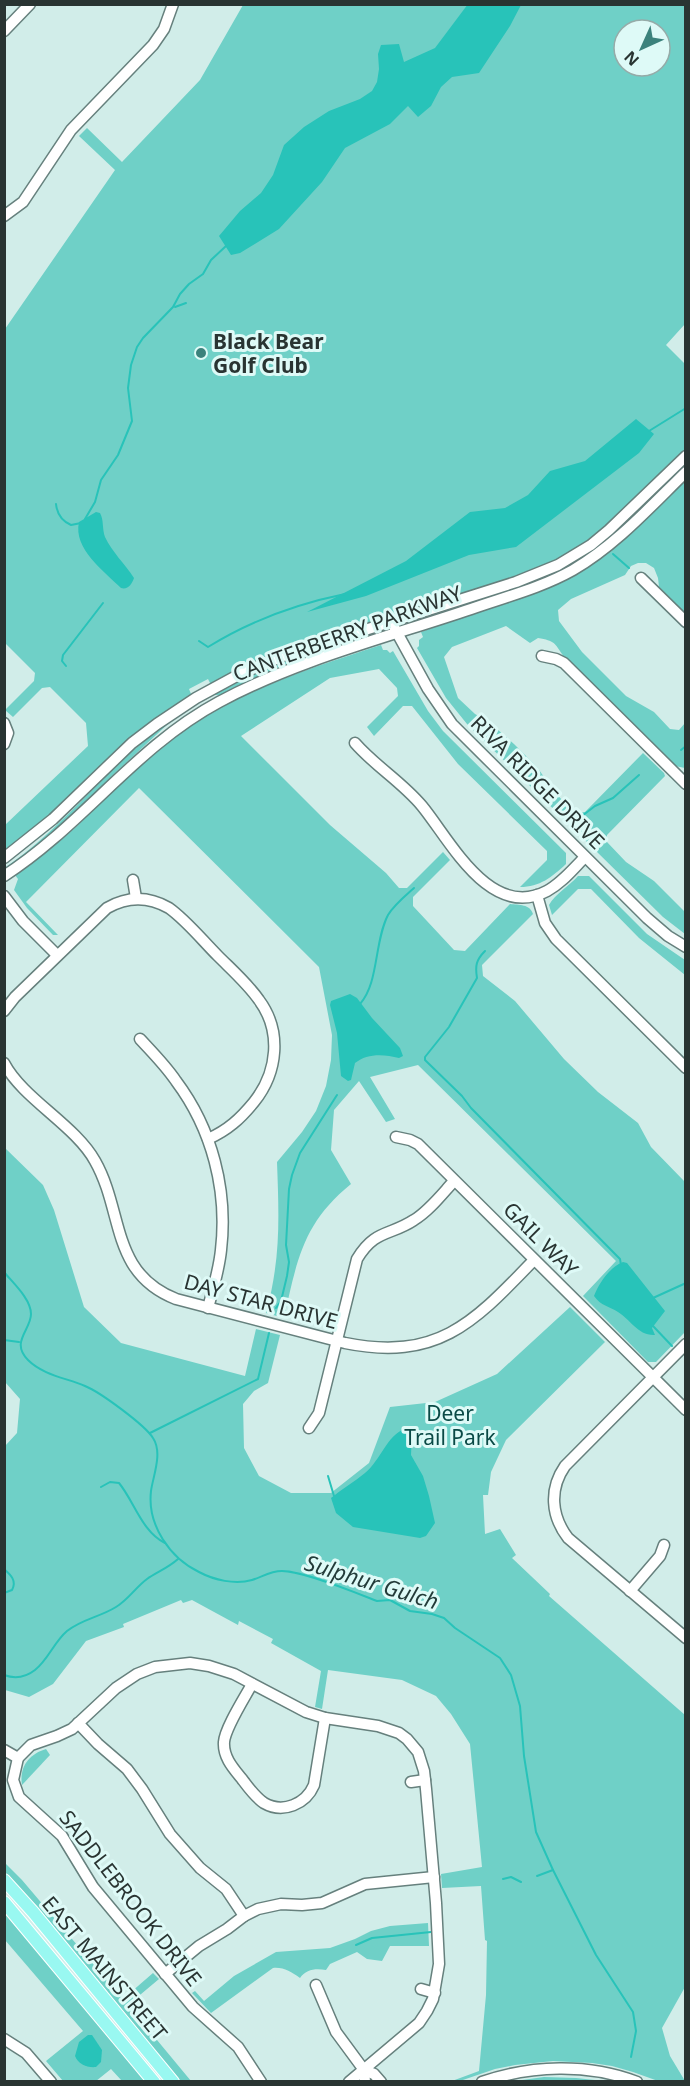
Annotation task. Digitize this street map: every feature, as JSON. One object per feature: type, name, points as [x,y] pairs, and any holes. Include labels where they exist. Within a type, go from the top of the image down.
[{"type":"main road","name":"EAST MAINSTREET","points":[[4,1880],[173,2082]]},
{"type":"main road","name":"EAST MAINSTREET","points":[[4,1902],[154,2082]]},
{"type":"street","points":[[4,31],[30,4]]},
{"type":"street","points":[[4,216],[23,202],[71,130],[153,45],[164,29],[173,4]]},
{"type":"street","name":"CANTERBERRY PARKWAY","points":[[4,858],[48,824],[132,743],[196,698],[267,662],[516,582],[568,559],[609,530],[686,456]]},
{"type":"street","name":"CANTERBERRY PARKWAY","points":[[4,876],[58,836],[156,744],[198,714],[269,678],[349,648],[533,588],[574,570],[615,541],[686,472]]},
{"type":"street","points":[[641,578],[686,622]]},
{"type":"street","name":"RIVA RIDGE DRIVE","points":[[391,621],[425,684],[448,720],[653,924],[686,947]]},
{"type":"street","points":[[542,656],[556,658],[564,663],[686,784]]},
{"type":"street","points":[[355,743],[418,801],[452,848],[486,884],[506,894],[537,895],[556,885],[585,857]]},
{"type":"street","points":[[134,880],[136,898]]},
{"type":"street","points":[[537,895],[545,923],[556,939],[686,1068]]},
{"type":"street","points":[[4,896],[23,921],[57,955]]},
{"type":"street","points":[[4,1011],[15,997],[103,910],[118,902],[136,898],[154,901],[174,912],[253,992],[264,1006],[271,1021],[275,1050],[273,1066],[266,1085],[235,1124],[208,1139]]},
{"type":"street","points":[[140,1039],[172,1074],[199,1118],[208,1139],[218,1176],[223,1214],[220,1259],[208,1308]]},
{"type":"street","name":"DAY STAR DRIVE","points":[[4,1062],[17,1079],[93,1158],[105,1181],[124,1250],[141,1277],[170,1297],[336,1341],[392,1348],[440,1338],[466,1325],[534,1260]]},
{"type":"street","name":"GAIL WAY","points":[[396,1137],[418,1144],[686,1410]]},
{"type":"street","points":[[309,1428],[319,1413],[355,1265],[363,1251],[376,1237],[417,1218],[454,1181]]},
{"type":"street","points":[[686,1344],[565,1466],[554,1493],[556,1518],[566,1536],[686,1638]]},
{"type":"street","points":[[630,1592],[660,1556],[664,1545]]},
{"type":"street","points":[[4,1750],[18,1758],[31,1745],[63,1734],[121,1684],[155,1667],[180,1664],[200,1664],[226,1671],[293,1707],[325,1718],[378,1726],[399,1733],[407,1739],[418,1752],[425,1780],[439,1950],[438,1978],[428,2011],[419,2023],[349,2082]]},
{"type":"street","points":[[252,1684],[225,1735],[224,1749],[231,1765],[255,1795],[266,1804],[280,1808],[290,1806],[300,1803],[309,1794],[314,1785],[325,1718]]},
{"type":"street","points":[[78,1723],[127,1769],[170,1834],[200,1868],[226,1889],[244,1916]]},
{"type":"street","name":"SADDLEBROOK DRIVE","points":[[18,1758],[13,1777],[19,1797],[62,1836],[89,1882],[200,2014],[238,2047],[261,2082]]},
{"type":"street","points":[[411,1782],[425,1780]]},
{"type":"street","points":[[165,1974],[199,1946],[258,1909],[274,1905],[310,1905],[328,1902],[365,1884],[434,1877]]},
{"type":"street","points":[[316,1985],[336,2032],[364,2070],[365,2082]]},
{"type":"street","points":[[421,1989],[435,1993]]},
{"type":"street","points":[[4,2039],[26,2053],[51,2082]]},
{"type":"street","points":[[482,2082],[520,2072],[563,2069],[603,2073],[637,2082]]},
{"type":"street","points":[[364,2070],[375,2073],[381,2082]]},
{"type":"green space","name":"Black Bear Golf Club","points":[[243,5],[685,5],[685,324],[666,345],[685,364],[685,452],[611,525],[558,562],[479,591],[411,609],[282,651],[213,683],[210,683],[208,679],[189,689],[191,694],[189,696],[150,722],[126,742],[56,810],[5,851],[5,825],[88,746],[86,723],[50,687],[42,688],[13,717],[5,710],[34,681],[35,673],[5,643],[5,329],[115,170],[79,136],[87,128],[122,162],[200,80]]},
{"type":"green space","points":[[685,461],[685,468],[637,517],[583,560],[533,585],[442,613],[561,568]]},
{"type":"green space","points":[[685,477],[685,614],[659,587],[654,568],[646,563],[631,566],[625,575],[571,599],[558,610],[559,621],[582,652],[626,696],[654,712],[670,729],[679,730],[685,723],[685,768],[675,766],[564,657],[551,641],[538,638],[530,643],[506,626],[452,647],[444,657],[458,698],[514,744],[537,767],[556,794],[576,813],[585,812],[643,753],[664,773],[665,776],[607,835],[607,842],[626,862],[654,881],[685,912],[685,934],[663,917],[467,724],[446,698],[417,648],[419,640],[423,637],[421,632],[562,580]]},
{"type":"green space","points":[[369,633],[377,635],[280,668],[220,695],[213,695],[279,663]]},
{"type":"green space","points":[[381,645],[383,650],[390,653],[393,651],[428,711],[443,731],[566,853],[566,864],[551,877],[534,885],[520,887],[547,860],[547,851],[458,764],[412,706],[403,706],[374,736],[367,727],[398,696],[397,688],[379,669],[330,678],[241,736],[330,825],[386,873],[399,888],[407,888],[443,852],[450,860],[413,897],[413,906],[454,950],[465,951],[510,904],[524,906],[532,911],[533,914],[482,965],[483,976],[515,1001],[564,1059],[598,1092],[638,1123],[651,1147],[685,1182],[685,1332],[656,1362],[648,1362],[583,1296],[616,1261],[418,1065],[370,1077],[395,1119],[386,1122],[359,1081],[334,1110],[331,1150],[351,1184],[322,1213],[304,1244],[284,1318],[266,1313],[277,1256],[277,1162],[316,1111],[326,1086],[331,1060],[332,1035],[319,967],[139,788],[26,902],[58,935],[53,935],[27,908],[14,890],[18,879],[15,875],[69,833],[142,763],[190,725],[269,685]]},
{"type":"green space","points":[[201,701],[169,723],[71,818],[44,841],[6,867],[46,835],[139,745],[190,706]]},
{"type":"green space","points":[[578,876],[589,876],[647,934],[685,960],[685,975],[639,938],[591,889],[578,889],[552,915],[549,905]]},
{"type":"green space","name":"Deer Trail Park","points":[[4,1147],[43,1185],[54,1210],[84,1307],[121,1343],[245,1376],[256,1329],[280,1335],[268,1383],[254,1391],[243,1404],[244,1448],[259,1476],[291,1493],[331,1493],[369,1463],[390,1407],[435,1402],[497,1374],[570,1307],[605,1342],[506,1440],[491,1472],[488,1495],[483,1495],[485,1534],[500,1529],[516,1555],[512,1558],[550,1594],[549,1596],[685,1715],[685,1987],[662,2028],[670,2056],[685,2081],[658,2081],[612,2066],[553,2061],[515,2065],[460,2081],[452,2081],[479,2071],[486,1995],[487,1941],[485,1940],[481,1886],[442,1888],[441,1874],[482,1867],[470,1744],[451,1714],[436,1696],[402,1680],[328,1670],[322,1709],[315,1707],[321,1671],[271,1643],[273,1639],[239,1621],[238,1625],[192,1600],[183,1603],[181,1600],[123,1624],[124,1627],[86,1641],[53,1684],[29,1697],[5,1690],[5,1446],[17,1433],[20,1399],[5,1382]]},
{"type":"green space","points":[[46,1749],[50,1755],[22,1785],[22,1772],[26,1762],[35,1754]]},
{"type":"green space","points":[[4,1862],[123,1999],[153,1973],[159,1979],[128,2005],[191,2081],[180,2081],[5,1873]]},
{"type":"green space","points":[[4,1910],[146,2081],[122,2081],[111,2069],[96,2081],[63,2081],[46,2061],[83,2031],[5,1940]]},
{"type":"green space","points":[[428,1923],[429,1946],[390,1946],[382,1961],[367,1959],[357,1952],[330,1964],[326,1970],[312,1970],[300,1978],[284,1969],[273,1968],[211,2013],[192,1993],[195,1991],[204,2001],[234,1976],[276,1952],[330,1948],[371,1931],[390,1926]]},
{"type":"green space","points":[[544,2077],[576,2078],[604,2081],[515,2081]]},
{"type":"shaded area","points":[[468,4],[521,5],[479,73],[452,77],[441,87],[431,106],[418,117],[408,106],[390,124],[345,148],[322,182],[279,229],[240,253],[231,255],[219,236],[240,211],[261,193],[273,175],[284,145],[304,127],[329,111],[360,99],[372,91],[377,82],[378,54],[381,45],[399,44],[404,62],[435,48]]},
{"type":"shaded area","points":[[636,419],[654,434],[639,453],[516,547],[469,555],[366,596],[307,612],[406,561],[470,512],[505,508],[528,495],[550,471],[585,461]]},
{"type":"shaded area","points":[[96,512],[100,513],[108,542],[134,578],[126,588],[121,588],[91,559],[81,541],[78,532],[79,522]]},
{"type":"shaded area","points":[[350,994],[357,998],[400,1048],[403,1056],[399,1058],[376,1055],[365,1057],[355,1063],[351,1080],[348,1081],[341,1076],[337,1033],[330,1005],[331,1001]]},
{"type":"shaded area","points":[[623,1262],[627,1263],[665,1311],[652,1328],[655,1335],[639,1330],[594,1296],[606,1276]]},
{"type":"shaded area","points":[[406,1428],[412,1431],[411,1455],[423,1476],[435,1523],[426,1536],[420,1538],[353,1527],[336,1513],[331,1498],[371,1468],[388,1442]]},
{"type":"shaded area","points":[[88,2035],[92,2035],[102,2050],[101,2062],[96,2067],[83,2065],[75,2056],[79,2042]]},
{"type":"waterway","points":[[85,519],[95,502],[101,480],[118,455],[132,421],[128,388],[131,365],[137,347],[173,307],[180,294],[203,274],[211,260],[226,246]]},
{"type":"waterway","points":[[175,307],[186,303]]},
{"type":"waterway","points":[[649,431],[686,408]]},
{"type":"waterway","points":[[56,504],[60,517],[65,521],[71,525],[81,523]]},
{"type":"waterway","points":[[613,554],[629,568]]},
{"type":"waterway","points":[[199,641],[208,647],[274,614],[345,594]]},
{"type":"waterway","points":[[66,666],[62,661],[63,655],[103,603]]},
{"type":"waterway","points":[[681,750],[686,746]]},
{"type":"waterway","points":[[573,818],[582,816],[595,806],[613,798],[639,775]]},
{"type":"waterway","points":[[360,1004],[374,974],[380,937],[388,915],[396,904],[414,888]]},
{"type":"waterway","points":[[485,951],[477,963],[477,978],[449,1027],[425,1060],[620,1259],[621,1265]]},
{"type":"waterway","points":[[276,1308],[281,1301],[289,1262],[286,1245],[292,1175],[300,1153],[337,1095]]},
{"type":"waterway","name":"Sulphur Gulch","points":[[4,1272],[21,1292],[30,1308],[30,1320],[21,1342],[23,1354],[28,1360],[48,1373],[85,1386],[101,1395],[132,1417],[153,1438],[157,1450],[151,1491],[153,1516],[163,1539],[188,1566],[211,1577],[232,1582],[252,1580],[278,1571],[302,1574],[377,1601],[390,1600],[410,1611],[444,1618],[500,1658],[511,1675],[520,1706],[524,1756],[536,1832],[596,1955],[633,2012],[636,2031],[631,2057]]},
{"type":"waterway","points":[[653,1298],[686,1283]]},
{"type":"waterway","points":[[653,1326],[672,1346]]},
{"type":"waterway","points":[[150,1433],[258,1379],[269,1333]]},
{"type":"waterway","points":[[4,1340],[19,1342]]},
{"type":"waterway","points":[[328,1476],[334,1496]]},
{"type":"waterway","points":[[101,1487],[110,1482],[119,1483],[150,1532],[165,1543]]},
{"type":"waterway","points":[[4,1675],[16,1677],[32,1672],[40,1666],[67,1631],[116,1607],[147,1579],[178,1559]]},
{"type":"waterway","points":[[4,1569],[14,1581],[12,1590],[4,1593]]},
{"type":"waterway","points":[[537,1876],[553,1870]]},
{"type":"waterway","points":[[503,1879],[511,1877],[521,1882]]},
{"type":"waterway","points":[[356,1945],[372,1938],[431,1932]]},
{"type":"place","name":"Black Bear Golf Club","points":[[201,353]]}]
